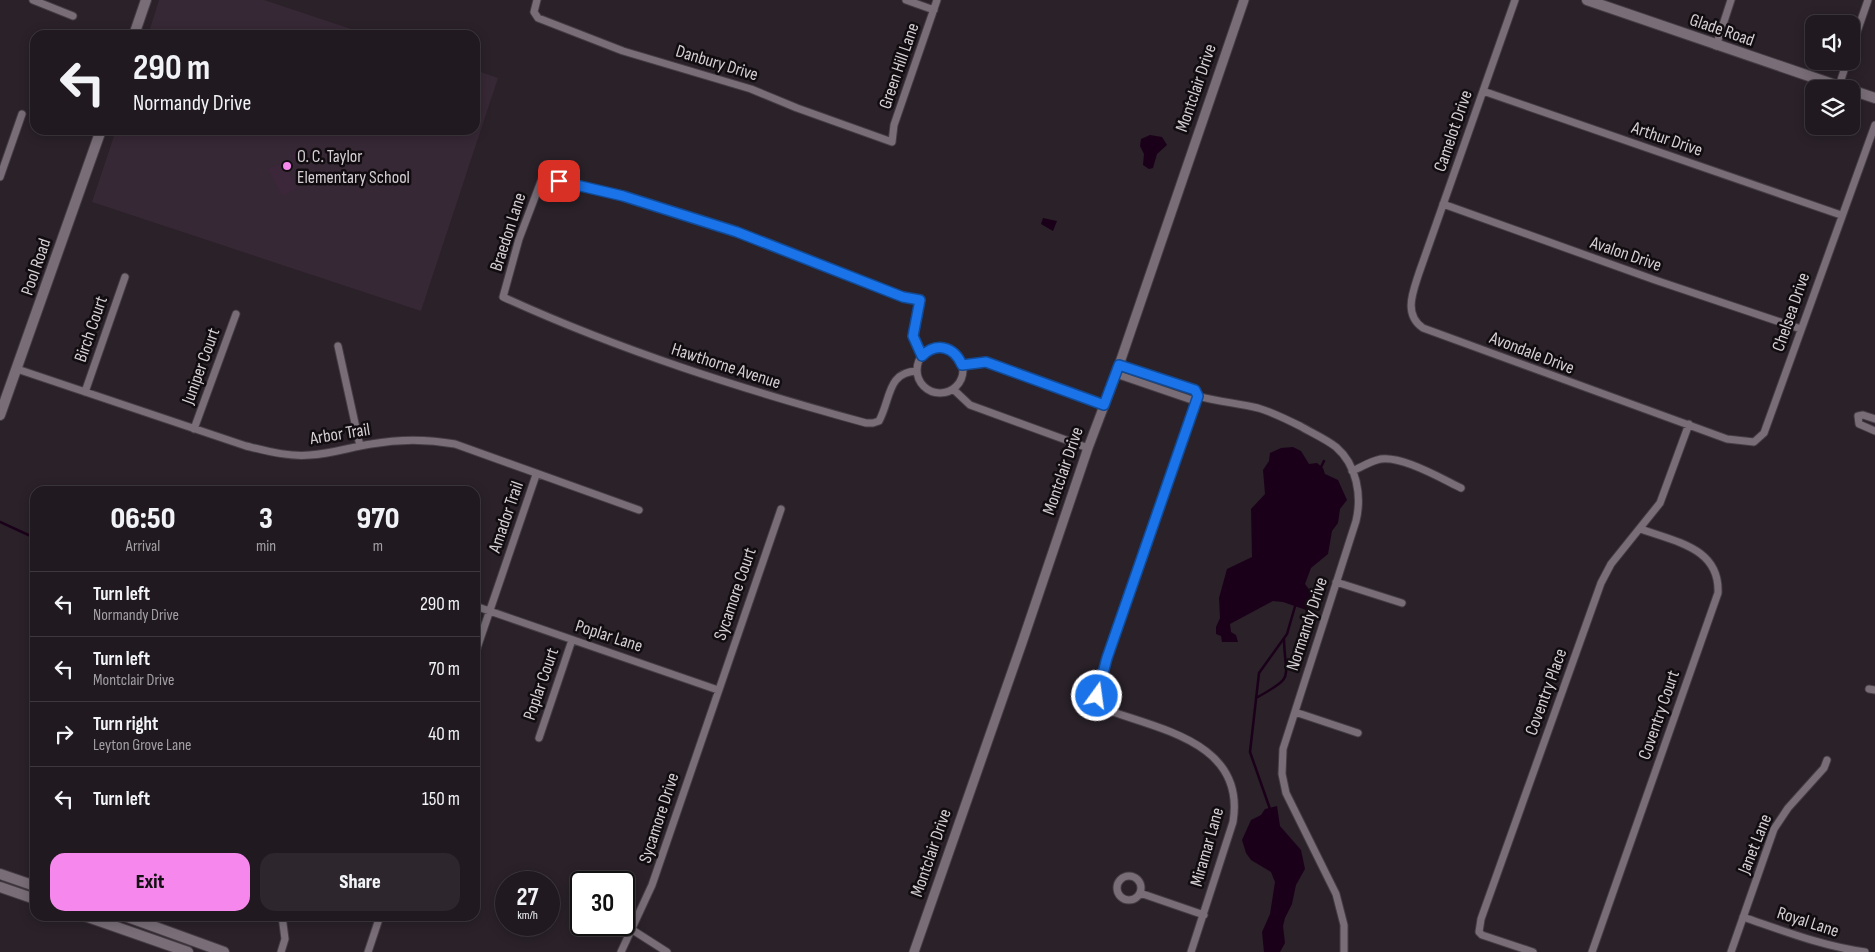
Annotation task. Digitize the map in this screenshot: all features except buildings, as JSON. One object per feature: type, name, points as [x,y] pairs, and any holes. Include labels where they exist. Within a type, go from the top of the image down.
[{"type":"main road","points":[[136,30],[146,0]]},
{"type":"main road","name":"Glade Road","points":[[1587,0],[1819,80]]},
{"type":"main road","points":[[1860,93],[1875,98]]},
{"type":"main road","name":"Pool Road","points":[[0,415],[18,369],[99,135]]},
{"type":"main road","points":[[0,874],[30,884]]},
{"type":"main road","points":[[0,887],[30,897]]},
{"type":"main road","points":[[99,921],[188,952]]},
{"type":"main road","points":[[141,921],[224,952]]},
{"type":"street","points":[[33,0],[73,16]]},
{"type":"street","name":"Danbury Drive","points":[[537,0],[534,12],[538,18],[623,51],[751,88],[797,108],[892,142]]},
{"type":"street","points":[[906,0],[934,10]]},
{"type":"street","name":"Green Hill Lane","points":[[892,142],[894,126],[937,0]]},
{"type":"street","name":"Montclair Drive","points":[[914,952],[1088,448],[1116,374],[1244,0]]},
{"type":"street","name":"Camelot Drive","points":[[1419,273],[1515,0]]},
{"type":"street","points":[[1716,46],[1731,0]]},
{"type":"street","points":[[1860,24],[1868,0]]},
{"type":"street","name":"Arthur Drive","points":[[1483,91],[1841,215]]},
{"type":"street","points":[[0,177],[22,114]]},
{"type":"street","name":"Chelsea Drive","points":[[1690,424],[1727,439],[1749,443],[1761,437],[1875,125]]},
{"type":"street","name":"Braedon Lane","points":[[503,297],[519,239],[543,176],[623,196],[737,232],[903,297],[920,300],[913,336],[922,356]]},
{"type":"street","name":"Avalon Drive","points":[[1443,204],[1636,274],[1801,329]]},
{"type":"street","name":"Avondale Drive","points":[[1419,273],[1410,308],[1417,324],[1422,328],[1578,386],[1690,424]]},
{"type":"street","name":"Birch Court","points":[[85,392],[125,277]]},
{"type":"street","name":"Hawthorne Avenue","points":[[503,297],[644,355],[735,386],[866,423],[873,423],[879,420],[892,386],[900,374],[917,371]]},
{"type":"street","name":"Juniper Court","points":[[194,429],[236,314]]},
{"type":"street","points":[[338,346],[360,446]]},
{"type":"street","points":[[934,348],[948,349],[954,352],[962,365],[962,378],[953,389],[940,393],[930,391],[920,381],[917,371],[922,356],[934,348]]},
{"type":"street","points":[[962,365],[986,362],[1104,405]]},
{"type":"street","name":"Normandy Drive","points":[[1119,365],[1195,390],[1195,398]]},
{"type":"street","name":"Arbor Trail","points":[[18,369],[246,446],[297,455],[312,455],[360,446],[417,439],[437,441],[455,444],[536,475],[639,510]]},
{"type":"street","name":"Normandy Drive","points":[[1116,374],[1195,398],[1258,408],[1282,417],[1336,447],[1352,471],[1358,489],[1359,510],[1283,749],[1282,774],[1286,793],[1336,894],[1344,925],[1344,952]]},
{"type":"street","points":[[953,389],[970,405],[1088,448]]},
{"type":"street","name":"Miramar Lane","points":[[1191,952],[1235,810],[1233,785],[1219,760],[1200,745],[1107,710],[1100,705],[1097,696],[1107,658],[1195,398]]},
{"type":"street","points":[[1875,419],[1863,415],[1858,416],[1859,424],[1875,431]]},
{"type":"street","name":"Coventry Place","points":[[1533,952],[1482,935],[1480,932],[1481,918],[1601,583],[1610,564],[1660,503],[1690,424]]},
{"type":"street","points":[[1352,471],[1378,459],[1388,458],[1413,466],[1462,488]]},
{"type":"street","name":"Amador Trail","points":[[480,640],[536,475]]},
{"type":"street","name":"Sycamore Court","points":[[718,690],[781,509]]},
{"type":"street","name":"Coventry Court","points":[[1592,952],[1718,594],[1718,578],[1708,558],[1641,528]]},
{"type":"street","points":[[1336,582],[1402,603]]},
{"type":"street","name":"Poplar Lane","points":[[480,608],[718,690]]},
{"type":"street","name":"Poplar Court","points":[[539,738],[572,640]]},
{"type":"street","name":"Sycamore Drive","points":[[635,921],[652,885],[718,690]]},
{"type":"street","points":[[1295,712],[1358,733]]},
{"type":"street","name":"Janet Lane","points":[[1731,952],[1774,829],[1780,817],[1824,768],[1827,760]]},
{"type":"street","points":[[1140,893],[1204,914]]},
{"type":"street","name":"Royal Lane","points":[[1743,917],[1813,942],[1865,952]]},
{"type":"street","points":[[128,931],[129,921]]},
{"type":"street","points":[[281,952],[285,939],[283,921]]},
{"type":"street","points":[[368,952],[378,921]]},
{"type":"street","points":[[635,932],[667,952]]},
{"type":"street","name":"Sycamore Drive","points":[[621,952],[628,936]]},
{"type":"shaded area","points":[[159,0],[264,0],[354,30],[150,30]]},
{"type":"shaded area","name":"O. C. Taylor Elementary School","points":[[480,72],[498,78],[480,132]]},
{"type":"shaded area","name":"O. C. Taylor Elementary School","points":[[114,135],[479,135],[421,311],[92,202]]},
{"type":"shaded area","points":[[1150,135],[1162,137],[1167,145],[1157,154],[1153,168],[1149,169],[1143,165],[1144,154],[1140,146],[1141,139]]},
{"type":"shaded area","points":[[300,148],[308,156],[300,164],[292,156]]},
{"type":"shaded area","points":[[284,162],[297,188],[282,196],[268,169]]},
{"type":"shaded area","points":[[1043,218],[1057,221],[1053,231],[1041,224]]},
{"type":"shaded area","points":[[1293,447],[1301,451],[1309,464],[1317,463],[1323,468],[1325,474],[1338,480],[1347,500],[1340,509],[1338,523],[1332,531],[1328,554],[1311,568],[1305,584],[1311,592],[1309,611],[1283,602],[1273,601],[1230,624],[1231,632],[1236,635],[1238,642],[1222,642],[1221,636],[1216,634],[1216,627],[1220,618],[1219,598],[1227,569],[1252,557],[1251,509],[1265,494],[1263,470],[1269,461],[1270,453],[1281,448]]},
{"type":"shaded area","points":[[1277,806],[1280,826],[1301,850],[1305,869],[1296,885],[1292,904],[1285,918],[1283,926],[1285,943],[1280,952],[1264,952],[1262,932],[1270,914],[1275,882],[1271,872],[1251,860],[1246,853],[1242,840],[1251,820],[1261,815],[1265,809]]},
{"type":"waterway","points":[[1320,469],[1324,461]]},
{"type":"waterway","points":[[0,522],[30,536]]},
{"type":"waterway","points":[[1270,809],[1250,752],[1259,673],[1287,634],[1296,603]]},
{"type":"waterway","points":[[1256,698],[1277,685],[1285,676],[1284,639]]},
{"type":"place","name":"O. C. Taylor Elementary School","points":[[287,166]]},
{"type":"route","points":[[559,181],[623,196],[686,215],[786,249],[903,297],[920,300],[913,336],[922,356],[927,351],[941,347],[954,352],[962,365],[980,361],[986,362],[1104,405],[1119,365],[1195,390],[1198,396],[1107,658],[1097,696]]}]
